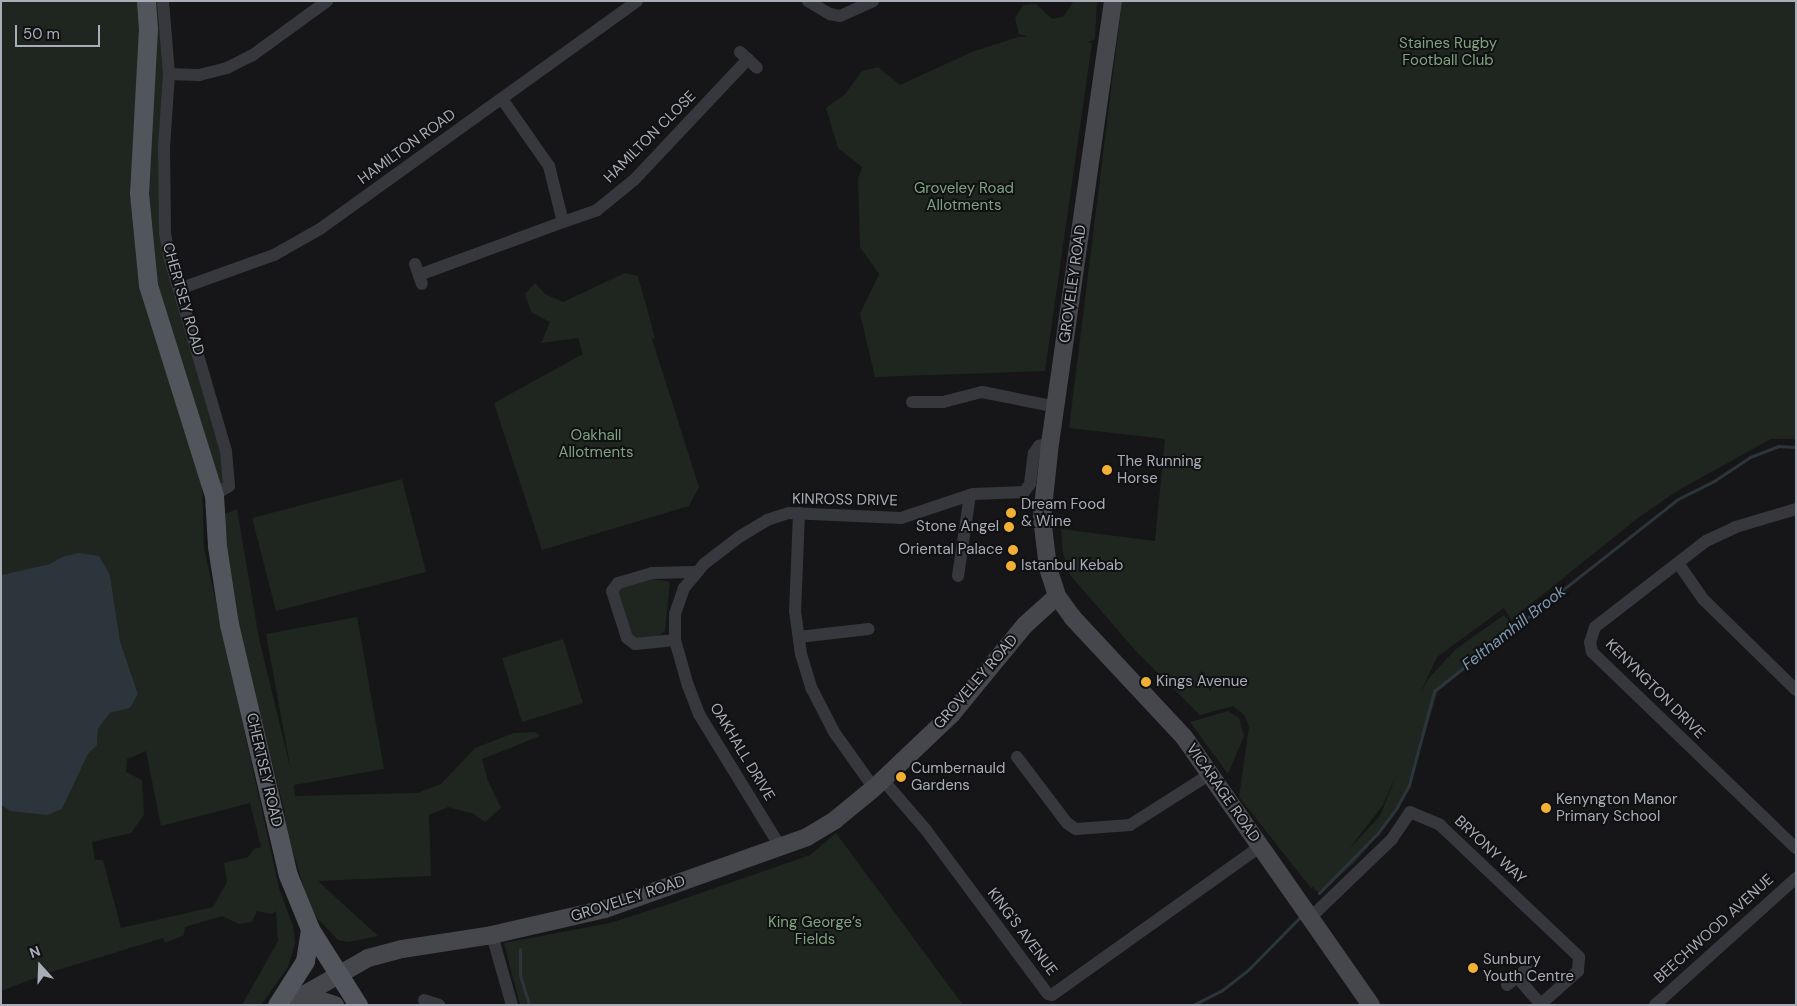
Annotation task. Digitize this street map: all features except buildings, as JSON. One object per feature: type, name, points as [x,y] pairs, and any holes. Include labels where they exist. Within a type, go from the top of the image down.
[{"type":"main road","name":"CHERTSEY ROAD","points":[[146,1],[148,28],[139,193],[148,285],[214,495],[217,546],[229,624],[288,875],[310,929],[358,1005]]},
{"type":"main road","points":[[285,1003],[306,961],[310,929]]},
{"type":"street","name":"CHERTSEY ROAD","points":[[162,1],[169,74],[164,212],[169,256],[226,451],[229,486],[214,495]]},
{"type":"street","points":[[169,74],[198,74],[227,68],[253,54],[327,1]]},
{"type":"street","name":"HAMILTON ROAD","points":[[179,289],[274,255],[320,230],[636,1]]},
{"type":"street","points":[[808,1],[830,14],[840,16],[873,1]]},
{"type":"street","name":"GROVELEY ROAD","points":[[338,972],[386,953],[492,936],[605,909],[781,848],[835,820],[878,784],[951,715],[1034,614],[1057,596],[1048,568],[1042,517],[1050,443],[1057,407],[1113,1]]},
{"type":"street","name":"HAMILTON CLOSE","points":[[419,274],[596,210],[635,179],[749,59]]},
{"type":"street","points":[[502,99],[549,166],[563,222]]},
{"type":"street","points":[[912,402],[944,402],[982,392],[1057,407]]},
{"type":"street","name":"KINROSS DRIVE","points":[[699,568],[768,520],[799,513],[901,518],[970,495],[1024,492],[1030,484],[1034,453],[1039,446],[1050,443]]},
{"type":"street","points":[[958,576],[970,495]]},
{"type":"street","name":"KENYNGTON DRIVE","points":[[1796,510],[1736,527],[1706,541],[1595,627],[1591,634],[1592,652],[1796,848]]},
{"type":"street","points":[[799,513],[795,611],[799,637],[812,689],[834,732],[878,784]]},
{"type":"street","points":[[1678,563],[1703,599],[1796,690]]},
{"type":"street","points":[[675,640],[636,644],[627,638],[612,591],[618,583],[652,574],[699,568]]},
{"type":"street","name":"OAKHALL DRIVE","points":[[699,568],[684,588],[675,614],[675,640],[699,714],[781,848]]},
{"type":"street","name":"VICARAGE ROAD","points":[[1057,596],[1072,617],[1184,737],[1311,917],[1370,1005]]},
{"type":"street","points":[[799,637],[869,629]]},
{"type":"street","points":[[1017,757],[1067,823],[1076,829],[1130,824],[1210,774]]},
{"type":"street","name":"KING'S AVENUE","points":[[878,784],[926,830],[1048,994],[1052,995],[1260,846]]},
{"type":"street","name":"BRYONY WAY","points":[[1311,917],[1392,839],[1410,812],[1440,825],[1578,957],[1578,971],[1541,1004],[1517,977]]},
{"type":"street","name":"BEECHWOOD AVENUE","points":[[1654,1005],[1796,878]]},
{"type":"street","points":[[492,936],[512,1005]]},
{"type":"street","points":[[285,1003],[338,972]]},
{"type":"street","points":[[285,1003],[316,999],[334,1005]]},
{"type":"street","points":[[424,1000],[439,1005]]},
{"type":"green space","points":[[1,1],[141,1],[135,203],[202,474],[204,548],[279,888],[293,926],[295,943],[288,967],[261,1005],[242,1005],[278,941],[276,911],[272,914],[257,911],[252,922],[239,924],[222,916],[185,927],[184,935],[165,943],[163,938],[48,973],[1,991],[1,805],[10,811],[62,809],[88,754],[97,745],[98,729],[110,713],[130,708],[138,694],[120,641],[110,575],[62,557],[50,564],[1,575]],"holes":[[[146,751],[161,826],[250,803],[261,847],[254,849],[248,857],[224,863],[227,882],[213,907],[121,928],[103,860],[95,860],[92,842],[131,833],[144,815],[142,780],[126,772],[127,759]]]},
{"type":"green space","points":[[146,1],[163,1],[164,212],[231,479],[220,494],[148,285]]},
{"type":"green space","name":"Groveley Road Allotments","points":[[1074,1],[1097,1],[1095,39],[1088,42],[1092,43],[1045,371],[875,377],[860,314],[879,274],[860,247],[858,179],[862,167],[838,148],[826,108],[845,94],[862,71],[878,67],[900,85],[972,52],[1018,37],[1028,37],[1019,34],[1015,18],[1023,5],[1036,4],[1052,19],[1063,17]]},
{"type":"green space","name":"Staines Rugby Football Club","points":[[1122,1],[1796,1],[1796,439],[1771,439],[1677,491],[1638,518],[1511,620],[1504,608],[1437,657],[1420,694],[1429,678],[1456,649],[1504,615],[1516,629],[1438,691],[1407,793],[1393,817],[1356,861],[1320,894],[1313,887],[1311,888],[1239,797],[1249,727],[1245,716],[1233,706],[1200,715],[1135,650],[1070,575],[1063,553],[1061,529],[1155,541],[1165,439],[1069,428]],"holes":[[[1398,771],[1380,816],[1349,849],[1383,805]]]},
{"type":"green space","name":"Oakhall Allotments","points":[[625,273],[638,276],[655,338],[652,339],[699,487],[689,506],[542,550],[494,403],[583,354],[578,338],[541,343],[550,322],[531,312],[525,294],[535,283],[545,294],[563,302]]},
{"type":"green space","points":[[402,479],[426,572],[276,611],[252,518]]},
{"type":"green space","points":[[237,509],[259,638],[291,771],[266,634],[357,617],[384,769],[294,785],[295,796],[417,793],[441,784],[475,748],[514,733],[535,732],[540,736],[482,759],[488,781],[501,808],[485,822],[474,814],[448,807],[429,815],[431,876],[318,881],[378,936],[348,942],[338,940],[316,917],[308,901],[288,835],[284,809],[210,520]]},
{"type":"green space","points":[[649,578],[670,582],[665,631],[658,636],[636,639],[630,633],[617,594],[622,586]]},
{"type":"green space","points":[[563,639],[583,703],[522,722],[502,658]]},
{"type":"green space","points":[[1228,711],[1239,718],[1244,736],[1228,774],[1190,722]]},
{"type":"green space","name":"King George’s Fields","points":[[836,833],[963,1005],[520,1005],[504,943],[610,923],[666,905],[810,855]]},
{"type":"shaded area","points":[[79,553],[99,556],[110,575],[120,641],[138,694],[130,708],[110,713],[98,729],[97,745],[88,754],[62,809],[47,815],[10,811],[1,805],[1,575],[50,564],[62,557]]},
{"type":"waterway","name":"Felthamhill Brook","points":[[1319,893],[1377,834],[1397,807],[1409,785],[1434,691],[1678,499],[1714,481],[1750,457],[1778,446],[1796,447]]},
{"type":"waterway","name":"Felthamhill Brook","points":[[1193,1005],[1221,991],[1248,970],[1300,917]]},
{"type":"waterway","name":"Felthamhill Brook","points":[[520,949],[520,975],[529,1005]]},
{"type":"place","name":"The Running Horse","points":[[1107,470]]},
{"type":"place","name":"Dream Food & Wine","points":[[1011,513]]},
{"type":"place","name":"Stone Angel","points":[[1009,527]]},
{"type":"place","name":"Oriental Palace","points":[[1013,550]]},
{"type":"place","name":"Istanbul Kebab","points":[[1011,566]]},
{"type":"place","name":"Kings Avenue","points":[[1146,682]]},
{"type":"place","name":"Cumbernauld Gardens","points":[[901,777]]},
{"type":"place","name":"Kenyngton Manor Primary School","points":[[1546,808]]},
{"type":"place","name":"Sunbury Youth Centre","points":[[1473,968]]}]
